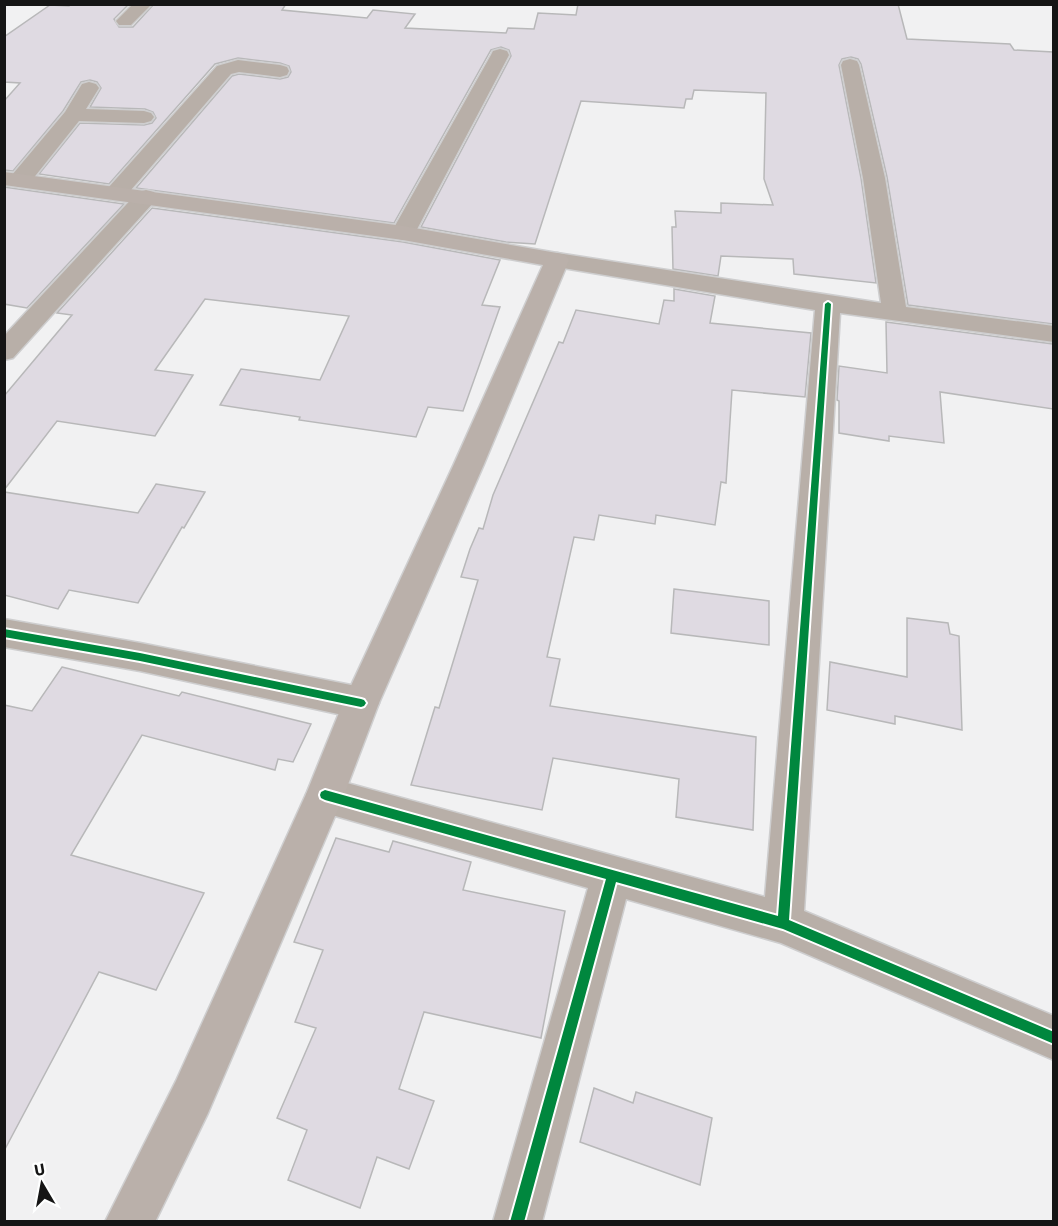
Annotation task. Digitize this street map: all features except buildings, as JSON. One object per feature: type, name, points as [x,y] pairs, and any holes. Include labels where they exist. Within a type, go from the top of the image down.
[{"type":"main road","points":[[12,179],[403,233],[557,260],[469,464],[361,703],[325,795],[192,1097],[129,1221]]},
{"type":"street","points":[[125,21],[144,4]]},
{"type":"street","points":[[403,233],[500,55]]},
{"type":"street","points":[[850,65],[874,178],[895,313]]},
{"type":"street","points":[[116,193],[224,70],[238,66],[280,71]]},
{"type":"street","points":[[12,179],[73,115],[89,88]]},
{"type":"street","points":[[73,115],[144,117]]},
{"type":"street","points":[[4,352],[146,197]]},
{"type":"street","points":[[557,260],[828,304],[1053,334]]},
{"type":"street","points":[[783,923],[828,304]]},
{"type":"street","points":[[4,633],[140,657],[361,703]]},
{"type":"street","points":[[325,795],[783,923],[1053,1038]]},
{"type":"street","points":[[517,1221],[612,875]]},
{"type":"cycle path","points":[[783,923],[828,304]]},
{"type":"cycle path","points":[[4,633],[140,657],[361,703]]},
{"type":"cycle path","points":[[325,795],[783,923],[1054,1038]]},
{"type":"cycle path","points":[[517,1222],[612,875]]}]
